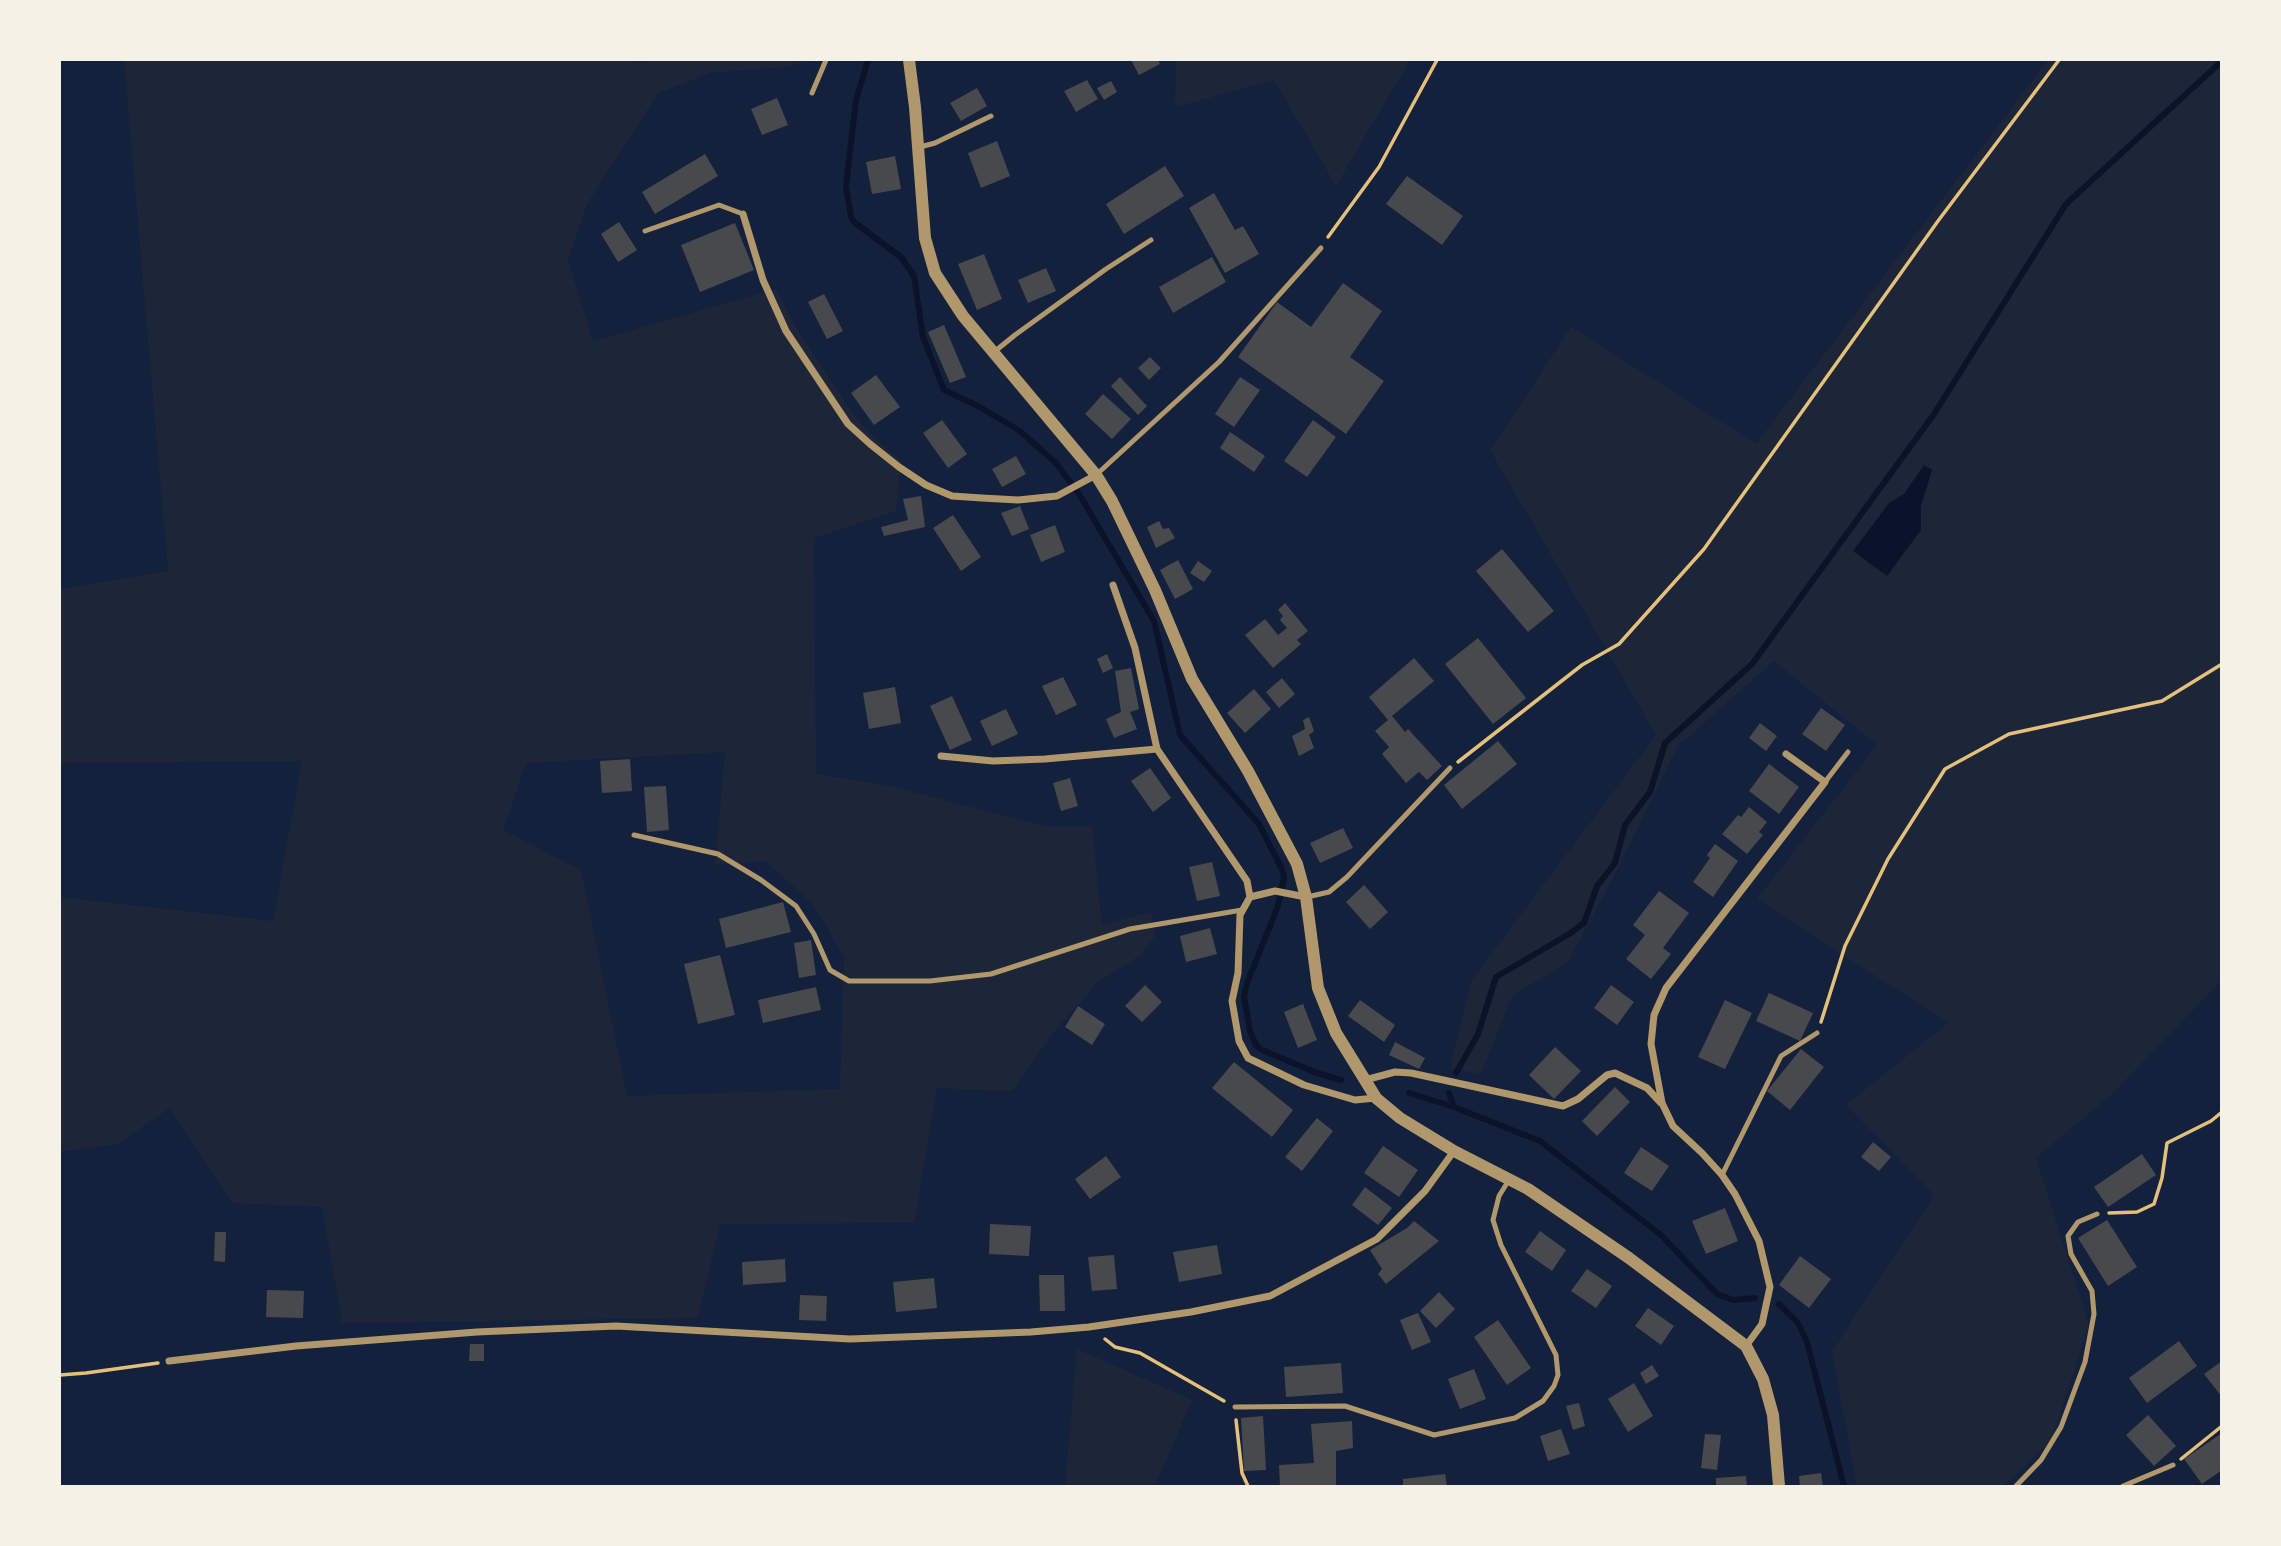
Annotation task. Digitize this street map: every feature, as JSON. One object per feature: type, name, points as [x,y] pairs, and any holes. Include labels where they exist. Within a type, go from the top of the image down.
[{"type":"street","points":[[909,60],[925,238],[935,273],[963,316],[1096,475],[1112,501],[1155,590],[1192,680],[1248,771],[1297,864],[1306,897],[1318,988],[1336,1033],[1376,1098],[1400,1118],[1454,1151],[1528,1189],[1629,1258],[1746,1346],[1763,1379],[1773,1415],[1779,1486]]},
{"type":"street","points":[[743,214],[763,281],[786,331],[848,424],[870,444],[926,485],[952,496],[1018,500],[1050,497],[1067,492],[1096,475]]},
{"type":"street","points":[[1113,585],[1135,648],[1157,749],[1247,881],[1250,897],[1242,910],[1238,928],[1238,973],[1232,1001],[1239,1041],[1248,1058],[1304,1085],[1355,1100],[1376,1098]]},
{"type":"street","points":[[941,756],[993,761],[1045,760],[1157,749]]},
{"type":"street","points":[[1746,1346],[1762,1324],[1770,1287],[1759,1241],[1735,1194],[1721,1175],[1673,1126],[1662,1103],[1651,1044],[1654,1015],[1666,988],[1825,782],[1786,754]]},
{"type":"street","points":[[1250,897],[1275,891],[1306,897]]},
{"type":"street","points":[[1365,1080],[1395,1072],[1412,1073],[1563,1106],[1578,1099],[1607,1074],[1615,1073],[1647,1088],[1662,1103]]},
{"type":"street","points":[[169,1361],[296,1346],[449,1334],[616,1326],[850,1339],[1031,1332],[1089,1327],[1191,1312],[1270,1296],[1377,1239],[1425,1191],[1454,1151]]},
{"type":"lane","points":[[812,93],[826,60]]},
{"type":"lane","points":[[918,147],[935,143],[991,116]]},
{"type":"lane","points":[[645,231],[719,205],[743,214]]},
{"type":"lane","points":[[994,353],[1106,269],[1151,240]]},
{"type":"lane","points":[[1096,475],[1219,362],[1321,248]]},
{"type":"lane","points":[[1825,782],[1848,752]]},
{"type":"lane","points":[[1306,897],[1329,892],[1347,877],[1450,768]]},
{"type":"lane","points":[[634,835],[718,854],[761,880],[796,906],[814,934],[830,970],[849,981],[930,981],[991,974],[1130,929],[1242,910]]},
{"type":"lane","points":[[1721,1175],[1781,1056],[1817,1033]]},
{"type":"lane","points":[[1234,1407],[1345,1406],[1434,1435],[1515,1418],[1543,1401],[1558,1375],[1556,1355],[1501,1245],[1493,1220],[1499,1196],[1509,1180]]},
{"type":"lane","points":[[2016,1486],[2041,1460],[2061,1427],[2085,1362],[2094,1314],[2092,1291],[2071,1254],[2068,1236],[2078,1222],[2097,1214]]},
{"type":"lane","points":[[2123,1486],[2174,1465]]},
{"type":"path","points":[[1321,248],[1379,167],[1437,60]]},
{"type":"path","points":[[1450,768],[1582,665],[1619,644],[1704,549],[1938,221],[2059,60]]},
{"type":"path","points":[[1817,1033],[1845,946],[1888,859],[1945,769],[2009,734],[2162,701],[2221,664]]},
{"type":"path","points":[[2097,1214],[2137,1212],[2154,1204],[2162,1178],[2167,1143],[2211,1121],[2221,1112]]},
{"type":"path","points":[[1089,1327],[1115,1347],[1140,1353],[1234,1407],[1242,1473],[1248,1486]]},
{"type":"path","points":[[60,1375],[169,1361]]},
{"type":"path","points":[[2174,1465],[2221,1426]]},
{"type":"shaded area","points":[[124,60],[630,60],[642,63],[647,60],[811,60],[787,67],[711,73],[658,93],[587,204],[568,260],[593,341],[776,289],[800,334],[847,405],[871,435],[901,461],[896,511],[814,538],[816,774],[886,785],[1049,827],[1092,826],[1102,925],[1151,912],[1155,936],[1142,954],[1097,983],[1053,1033],[1012,1091],[937,1088],[914,1223],[720,1224],[698,1318],[342,1323],[322,1207],[232,1203],[170,1108],[117,1144],[60,1152],[60,897],[273,921],[302,761],[60,763],[60,589],[168,571]],"holes":[[[725,752],[715,865],[765,861],[812,903],[844,957],[840,1089],[627,1096],[581,870],[503,830],[526,763]]]},
{"type":"shaded area","points":[[1176,60],[1410,60],[1336,186],[1274,80],[1175,107]]},
{"type":"shaded area","points":[[2048,60],[2221,60],[2221,981],[2111,1095],[2036,1158],[2089,1325],[2051,1442],[2003,1486],[1857,1486],[1832,1352],[1934,1195],[1846,1105],[1948,1023],[1757,899],[1877,745],[1774,661],[1678,746],[1568,962],[1512,996],[1481,1074],[1450,1068],[1471,981],[1656,735],[1490,450],[1571,327],[1756,444]]},
{"type":"shaded area","points":[[1924,465],[1932,470],[1921,506],[1921,530],[1887,576],[1853,551],[1889,503],[1904,494]]},
{"type":"shaded area","points":[[1077,1349],[1192,1400],[1155,1486],[1065,1486]]},
{"type":"building","points":[[1131,60],[1158,60],[1160,64],[1139,75]]},
{"type":"building","points":[[1087,80],[1098,99],[1076,112],[1064,91]]},
{"type":"building","points":[[1111,81],[1117,92],[1104,100],[1097,88]]},
{"type":"building","points":[[977,88],[987,106],[961,121],[950,103]]},
{"type":"building","points":[[777,98],[788,125],[762,135],[751,109]]},
{"type":"building","points":[[997,141],[1010,176],[981,188],[968,153]]},
{"type":"building","points":[[705,154],[718,176],[655,214],[642,192]]},
{"type":"building","points":[[895,156],[901,189],[872,194],[866,162]]},
{"type":"building","points":[[1165,166],[1184,196],[1124,234],[1106,204]]},
{"type":"building","points":[[1407,176],[1463,216],[1442,245],[1386,204]]},
{"type":"building","points":[[1214,193],[1235,230],[1243,226],[1259,254],[1225,273],[1189,208]]},
{"type":"building","points":[[619,222],[637,250],[618,262],[601,234]]},
{"type":"building","points":[[735,223],[754,270],[700,292],[681,245]]},
{"type":"building","points":[[984,254],[1002,299],[977,310],[958,264]]},
{"type":"building","points":[[1212,257],[1226,282],[1173,313],[1159,287]]},
{"type":"building","points":[[1046,268],[1056,291],[1028,303],[1018,280]]},
{"type":"building","points":[[1343,283],[1382,311],[1350,357],[1384,381],[1346,434],[1238,357],[1277,302],[1311,327]]},
{"type":"building","points":[[824,294],[843,331],[827,339],[808,302]]},
{"type":"building","points":[[944,325],[966,377],[950,383],[928,332]]},
{"type":"building","points":[[1150,357],[1161,368],[1149,380],[1138,368]]},
{"type":"building","points":[[876,375],[900,407],[874,425],[851,393]]},
{"type":"building","points":[[1120,377],[1147,406],[1138,415],[1111,386]]},
{"type":"building","points":[[1240,377],[1260,390],[1234,427],[1215,414]]},
{"type":"building","points":[[1103,394],[1131,419],[1112,439],[1085,414]]},
{"type":"building","points":[[942,420],[967,454],[948,468],[923,433]]},
{"type":"building","points":[[1313,420],[1336,437],[1307,477],[1284,461]]},
{"type":"building","points":[[1230,432],[1265,456],[1254,472],[1220,448]]},
{"type":"building","points":[[1016,456],[1026,474],[1002,487],[992,469]]},
{"type":"building","points":[[921,496],[925,527],[884,536],[881,527],[908,520],[903,499]]},
{"type":"building","points":[[1020,506],[1029,529],[1012,536],[1001,513]]},
{"type":"building","points":[[953,515],[981,557],[961,571],[933,528]]},
{"type":"building","points":[[1159,521],[1163,529],[1169,528],[1175,538],[1156,548],[1147,527]]},
{"type":"building","points":[[1055,525],[1065,552],[1041,562],[1030,535]]},
{"type":"building","points":[[1502,549],[1554,611],[1528,632],[1476,571]]},
{"type":"building","points":[[1178,560],[1193,589],[1175,599],[1160,570]]},
{"type":"building","points":[[1198,561],[1212,571],[1204,582],[1190,573]]},
{"type":"building","points":[[1285,603],[1308,631],[1297,640],[1301,644],[1273,668],[1245,635],[1265,619],[1278,635],[1287,628],[1280,620],[1283,616],[1278,610]]},
{"type":"building","points":[[1478,638],[1526,698],[1493,724],[1445,664]]},
{"type":"building","points":[[1107,654],[1113,668],[1103,673],[1097,659]]},
{"type":"building","points":[[1414,658],[1434,681],[1392,716],[1405,732],[1408,729],[1442,766],[1427,780],[1419,772],[1406,783],[1382,754],[1389,747],[1375,731],[1388,720],[1369,697]]},
{"type":"building","points":[[1131,668],[1139,709],[1130,712],[1137,729],[1114,738],[1106,719],[1121,712],[1115,671]]},
{"type":"building","points":[[1063,677],[1077,705],[1056,715],[1042,686]]},
{"type":"building","points":[[1282,678],[1295,694],[1279,708],[1266,692]]},
{"type":"building","points":[[895,687],[901,723],[869,729],[863,693]]},
{"type":"building","points":[[1254,689],[1271,709],[1245,733],[1227,713]]},
{"type":"building","points":[[952,696],[972,740],[950,750],[930,706]]},
{"type":"building","points":[[1821,708],[1845,725],[1826,751],[1802,734]]},
{"type":"building","points":[[1006,709],[1018,734],[992,746],[980,721]]},
{"type":"building","points":[[1309,717],[1314,731],[1309,735],[1314,748],[1299,756],[1292,736],[1305,729],[1303,720]]},
{"type":"building","points":[[1760,723],[1777,736],[1766,751],[1749,738]]},
{"type":"building","points":[[1498,741],[1517,764],[1462,809],[1444,785]]},
{"type":"building","points":[[630,759],[632,791],[602,793],[600,761]]},
{"type":"building","points":[[1769,764],[1799,787],[1779,814],[1749,791]]},
{"type":"building","points":[[1150,768],[1171,798],[1153,812],[1131,781]]},
{"type":"building","points":[[1070,778],[1078,806],[1061,811],[1053,783]]},
{"type":"building","points":[[666,786],[669,830],[647,832],[644,787]]},
{"type":"building","points":[[1749,807],[1767,822],[1759,832],[1763,835],[1747,854],[1722,834],[1738,815],[1741,817]]},
{"type":"building","points":[[1343,828],[1353,848],[1320,863],[1310,843]]},
{"type":"building","points":[[1715,844],[1738,861],[1713,897],[1693,882],[1710,858],[1707,855]]},
{"type":"building","points":[[1212,862],[1220,896],[1197,901],[1189,867]]},
{"type":"building","points":[[1364,885],[1388,912],[1370,929],[1346,902]]},
{"type":"building","points":[[1659,891],[1689,913],[1663,948],[1671,954],[1651,979],[1626,959],[1645,935],[1633,925]]},
{"type":"building","points":[[783,902],[791,932],[726,948],[719,919]]},
{"type":"building","points":[[1210,928],[1217,954],[1186,962],[1180,936]]},
{"type":"building","points":[[811,940],[816,975],[799,978],[794,943]]},
{"type":"building","points":[[720,955],[735,1015],[698,1024],[684,964]]},
{"type":"building","points":[[1145,985],[1162,1002],[1142,1022],[1125,1006]]},
{"type":"building","points":[[1611,985],[1634,1002],[1617,1025],[1594,1008]]},
{"type":"building","points":[[816,987],[821,1010],[763,1023],[758,1000]]},
{"type":"building","points":[[1769,993],[1813,1013],[1800,1041],[1756,1021]]},
{"type":"building","points":[[1360,1000],[1395,1025],[1384,1042],[1348,1016]]},
{"type":"building","points":[[1725,1000],[1752,1013],[1725,1069],[1698,1057]]},
{"type":"building","points":[[1303,1004],[1317,1040],[1298,1048],[1284,1012]]},
{"type":"building","points":[[1078,1006],[1105,1024],[1092,1045],[1065,1027]]},
{"type":"building","points":[[1395,1042],[1425,1058],[1419,1069],[1389,1055]]},
{"type":"building","points":[[1555,1047],[1581,1071],[1554,1099],[1529,1075]]},
{"type":"building","points":[[1801,1049],[1824,1067],[1790,1110],[1767,1091]]},
{"type":"building","points":[[1234,1062],[1293,1110],[1272,1137],[1212,1088]]},
{"type":"building","points":[[1615,1087],[1630,1102],[1597,1136],[1582,1121]]},
{"type":"building","points":[[1317,1118],[1333,1131],[1302,1171],[1285,1157]]},
{"type":"building","points":[[1873,1142],[1891,1157],[1879,1171],[1861,1157]]},
{"type":"building","points":[[1383,1146],[1418,1170],[1399,1197],[1364,1173]]},
{"type":"building","points":[[1641,1147],[1669,1166],[1652,1191],[1624,1173]]},
{"type":"building","points":[[2142,1154],[2156,1175],[2108,1207],[2094,1187]]},
{"type":"building","points":[[1106,1156],[1121,1177],[1090,1199],[1075,1179]]},
{"type":"building","points":[[1365,1187],[1392,1208],[1378,1225],[1352,1205]]},
{"type":"building","points":[[1725,1208],[1738,1241],[1706,1254],[1692,1221]]},
{"type":"building","points":[[2107,1220],[2137,1267],[2108,1286],[2078,1238]]},
{"type":"building","points":[[1414,1221],[1439,1241],[1386,1284],[1378,1274],[1382,1269],[1370,1250]]},
{"type":"building","points":[[990,1224],[1031,1226],[1029,1256],[989,1254]]},
{"type":"building","points":[[1540,1231],[1566,1250],[1552,1271],[1525,1252]]},
{"type":"building","points":[[215,1232],[226,1232],[225,1262],[214,1261]]},
{"type":"building","points":[[1217,1245],[1222,1274],[1179,1282],[1173,1252]]},
{"type":"building","points":[[1114,1255],[1117,1289],[1092,1291],[1088,1257]]},
{"type":"building","points":[[1800,1256],[1831,1279],[1809,1308],[1779,1285]]},
{"type":"building","points":[[785,1259],[786,1282],[743,1285],[742,1262]]},
{"type":"building","points":[[1587,1269],[1612,1286],[1596,1308],[1571,1291]]},
{"type":"building","points":[[1039,1275],[1064,1275],[1065,1311],[1040,1311]]},
{"type":"building","points":[[934,1278],[937,1308],[896,1312],[893,1282]]},
{"type":"building","points":[[267,1290],[304,1291],[303,1318],[266,1317]]},
{"type":"building","points":[[1439,1292],[1455,1309],[1436,1328],[1420,1311]]},
{"type":"building","points":[[800,1295],[827,1296],[826,1321],[799,1320]]},
{"type":"building","points":[[1648,1308],[1674,1326],[1661,1345],[1635,1326]]},
{"type":"building","points":[[1418,1313],[1431,1342],[1412,1350],[1400,1320]]},
{"type":"building","points":[[1498,1320],[1531,1368],[1507,1385],[1474,1337]]},
{"type":"building","points":[[2179,1341],[2197,1366],[2147,1403],[2129,1378]]},
{"type":"building","points":[[470,1344],[484,1344],[484,1361],[469,1361]]},
{"type":"building","points":[[2222,1361],[2222,1397],[2204,1374]]},
{"type":"building","points":[[1341,1363],[1343,1393],[1286,1397],[1284,1367]]},
{"type":"building","points":[[1652,1365],[1659,1376],[1646,1384],[1640,1373]]},
{"type":"building","points":[[1474,1369],[1486,1399],[1460,1409],[1448,1379]]},
{"type":"building","points":[[1634,1383],[1653,1416],[1628,1432],[1608,1399]]},
{"type":"building","points":[[1579,1403],[1585,1426],[1573,1430],[1566,1406]]},
{"type":"building","points":[[2148,1415],[2176,1446],[2154,1466],[2126,1435]]},
{"type":"building","points":[[1263,1416],[1266,1470],[1244,1471],[1241,1418]]},
{"type":"building","points":[[1352,1421],[1353,1448],[1336,1451],[1336,1486],[1280,1486],[1279,1465],[1314,1463],[1311,1424]]},
{"type":"building","points":[[1561,1429],[1570,1454],[1548,1461],[1540,1436]]},
{"type":"building","points":[[2222,1433],[2222,1470],[2202,1484],[2184,1459]]},
{"type":"building","points":[[1705,1434],[1721,1435],[1717,1470],[1701,1468]]},
{"type":"building","points":[[1821,1473],[1823,1486],[1800,1486],[1799,1476]]},
{"type":"building","points":[[1445,1474],[1447,1486],[1403,1486],[1403,1479]]},
{"type":"building","points":[[1746,1476],[1747,1486],[1716,1486],[1716,1478]]},
{"type":"waterway","points":[[868,60],[856,100],[846,186],[851,217],[902,258],[914,276],[923,337],[944,390],[1020,431],[1056,463],[1079,494],[1154,621],[1180,735],[1259,824],[1282,869],[1284,878],[1278,906],[1244,997],[1250,1031],[1256,1045],[1262,1050],[1341,1080]]},
{"type":"waterway","points":[[1456,1073],[1478,1034],[1496,977],[1584,923],[1597,886],[1615,863],[1625,825],[1650,792],[1665,743],[1752,664],[1934,414],[2066,204],[2222,61]]},
{"type":"waterway","points":[[1409,1093],[1454,1107],[1540,1141],[1661,1235],[1717,1294],[1733,1300],[1755,1298]]},
{"type":"waterway","points":[[1449,1093],[1454,1107]]},
{"type":"waterway","points":[[1779,1304],[1798,1323],[1807,1342],[1844,1486]]}]
